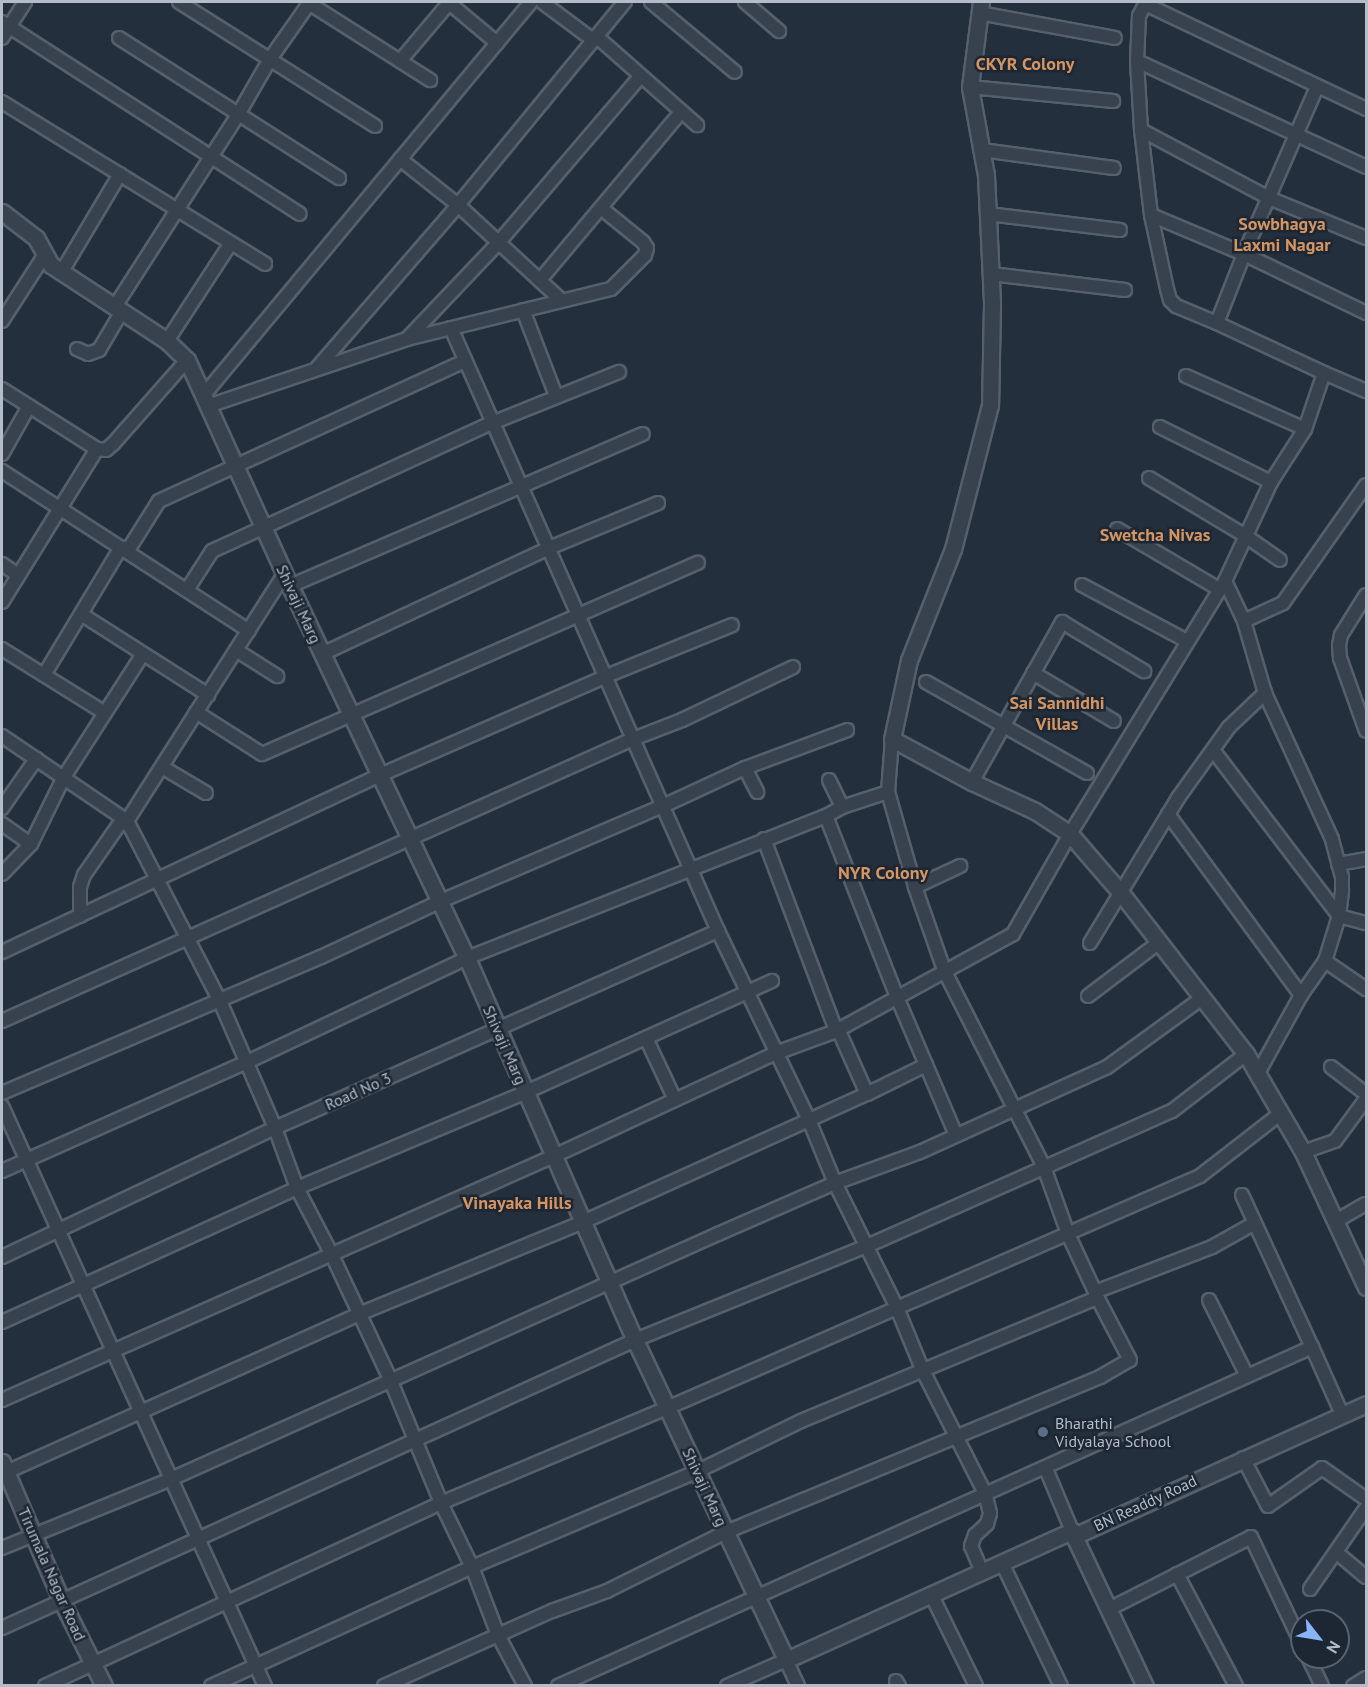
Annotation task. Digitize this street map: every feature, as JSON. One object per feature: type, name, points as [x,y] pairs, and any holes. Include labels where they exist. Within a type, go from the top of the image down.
[{"type":"street","points":[[25,2],[4,29],[211,156],[300,214]]},
{"type":"street","points":[[179,2],[375,126]]},
{"type":"street","points":[[77,349],[88,354],[99,350],[118,311],[177,210],[239,113],[270,59],[309,2],[430,80]]},
{"type":"street","points":[[400,61],[449,2],[497,43]]},
{"type":"street","points":[[206,401],[400,159],[531,2]]},
{"type":"street","points":[[542,2],[595,38],[697,125]]},
{"type":"street","points":[[317,368],[458,205],[625,2]]},
{"type":"street","points":[[651,2],[735,72]]},
{"type":"street","points":[[745,2],[779,31]]},
{"type":"street","points":[[1366,109],[1143,3],[1139,16],[1137,61],[1141,130],[1151,215],[1170,300],[1176,306],[1366,392]]},
{"type":"street","points":[[384,1686],[552,1611],[607,1591],[726,1532],[1100,1377],[1130,1360],[1096,1295],[1068,1234],[1044,1167],[1012,1108],[944,970],[915,887],[888,792],[892,739],[909,660],[953,549],[990,405],[991,274],[988,214],[982,150],[970,87],[980,7],[1115,38]]},
{"type":"street","points":[[119,38],[339,178]]},
{"type":"street","points":[[1137,61],[1366,167]]},
{"type":"street","points":[[407,339],[499,242],[641,76]]},
{"type":"street","points":[[970,87],[1113,101]]},
{"type":"street","points":[[1217,323],[1294,135],[1317,87]]},
{"type":"street","points":[[2,102],[265,264]]},
{"type":"street","points":[[540,280],[681,111]]},
{"type":"street","points":[[1141,130],[1269,198],[1366,238]]},
{"type":"street","points":[[982,150],[1114,168]]},
{"type":"street","points":[[400,159],[458,205],[561,300]]},
{"type":"street","points":[[61,273],[120,174]]},
{"type":"street","points":[[206,401],[407,339],[611,289],[645,255],[647,248],[643,242],[601,208]]},
{"type":"street","name":"Shivaji Marg","points":[[2,213],[36,238],[44,256],[61,273],[167,341],[187,360],[350,716],[441,901],[612,1283],[635,1340],[786,1660]]},
{"type":"street","points":[[988,214],[1120,230]]},
{"type":"street","points":[[1151,215],[1244,254],[1366,313]]},
{"type":"street","points":[[167,341],[231,243]]},
{"type":"street","points":[[4,313],[44,256]]},
{"type":"street","points":[[991,274],[1125,290]]},
{"type":"street","points":[[523,310],[556,396]]},
{"type":"street","points":[[451,328],[718,931],[809,1120],[835,1183],[897,1308],[923,1371],[955,1438],[985,1493],[990,1513],[987,1524],[975,1535],[971,1546],[982,1572]]},
{"type":"street","points":[[2,389],[97,449],[106,450],[187,360]]},
{"type":"street","points":[[44,675],[120,549],[130,546],[159,501],[465,361]]},
{"type":"street","points":[[187,590],[212,551],[492,423],[619,372]]},
{"type":"street","points":[[2,1400],[554,1156],[776,1053],[837,1030],[1012,934],[1070,834],[1222,585],[1247,537],[1271,482],[1305,429],[1324,373]]},
{"type":"street","points":[[1186,376],[1305,429]]},
{"type":"street","points":[[2,454],[29,406]]},
{"type":"street","points":[[1160,427],[1271,482]]},
{"type":"street","points":[[80,916],[80,887],[84,875],[118,826],[127,821],[236,650],[287,580],[521,488],[643,434]]},
{"type":"street","points":[[2,602],[97,449]]},
{"type":"street","points":[[2,471],[249,631]]},
{"type":"street","points":[[1149,478],[1247,537],[1280,560]]},
{"type":"street","points":[[1244,621],[1283,603],[1366,485]]},
{"type":"street","points":[[322,654],[549,548],[658,503]]},
{"type":"street","points":[[1118,529],[1222,585],[1244,621],[1265,693],[1332,839],[1342,890],[1339,916],[1324,961],[1301,995],[1258,1073]]},
{"type":"street","points":[[196,712],[262,754],[577,614],[698,563]]},
{"type":"street","points":[[2,564],[18,575]]},
{"type":"street","points":[[1082,585],[1187,641]]},
{"type":"street","points":[[1366,595],[1341,635],[1339,645],[1340,658],[1358,703],[1366,731]]},
{"type":"street","points":[[81,614],[208,695]]},
{"type":"street","points":[[972,782],[1062,622],[1144,671]]},
{"type":"street","points":[[2,951],[380,775],[604,677],[732,625]]},
{"type":"street","points":[[2,649],[105,713]]},
{"type":"street","points":[[236,650],[277,676]]},
{"type":"street","points":[[2,874],[31,843],[64,777],[143,654]]},
{"type":"street","points":[[2,1021],[633,739],[682,720],[793,667]]},
{"type":"street","points":[[1034,673],[1114,721]]},
{"type":"street","points":[[926,682],[1087,773]]},
{"type":"street","points":[[1358,703],[1366,690]]},
{"type":"street","points":[[1090,943],[1168,814],[1229,728],[1265,693]]},
{"type":"street","points":[[2,1093],[321,957],[441,901],[663,807],[745,768],[847,730]]},
{"type":"street","points":[[2,736],[127,821],[219,999],[275,1128],[297,1188],[331,1253],[390,1379],[441,1503],[472,1567],[498,1635],[525,1686]]},
{"type":"street","points":[[892,739],[972,782],[1035,811],[1070,834],[1121,893],[1201,999],[1246,1054],[1303,1152],[1366,1287]]},
{"type":"street","points":[[1213,750],[1339,916],[1366,923]]},
{"type":"street","points":[[2,808],[36,759]]},
{"type":"street","points":[[162,766],[206,794]]},
{"type":"street","points":[[745,768],[757,792]]},
{"type":"street","points":[[829,780],[842,807]]},
{"type":"street","points":[[2,1171],[247,1062],[467,958],[826,816],[842,807],[888,792]]},
{"type":"street","points":[[1168,814],[1301,995]]},
{"type":"street","points":[[826,816],[897,997],[956,1135]]},
{"type":"street","points":[[2,824],[31,843]]},
{"type":"street","points":[[764,839],[837,1030],[867,1094]]},
{"type":"street","points":[[1338,864],[1366,859]]},
{"type":"street","points":[[915,887],[960,866]]},
{"type":"street","name":"Road No 3","points":[[2,1257],[275,1128],[718,931]]},
{"type":"street","points":[[1088,996],[1158,943]]},
{"type":"street","points":[[1324,961],[1366,988]]},
{"type":"street","points":[[2,1322],[84,1287],[297,1188],[526,1092],[772,981]]},
{"type":"street","points":[[2,1548],[171,1479],[390,1379],[835,1183],[920,1152],[1012,1108],[1107,1068],[1201,999]]},
{"type":"street","points":[[646,1038],[675,1100]]},
{"type":"street","points":[[2,1628],[635,1340],[867,1246],[1172,1110],[1246,1054]]},
{"type":"street","points":[[3,1469],[359,1314],[583,1222],[867,1094],[926,1065]]},
{"type":"street","points":[[1331,1067],[1366,1094]]},
{"type":"street","points":[[1303,1152],[1335,1141],[1366,1099]]},
{"type":"street","points":[[2,1106],[265,1686]]},
{"type":"street","points":[[45,1686],[441,1503],[668,1408],[1200,1176],[1280,1114]]},
{"type":"street","points":[[1242,1195],[1341,1414]]},
{"type":"street","points":[[1336,1221],[1366,1204]]},
{"type":"street","points":[[211,1686],[472,1567],[698,1471],[801,1421],[1212,1247],[1255,1223]]},
{"type":"street","points":[[1209,1300],[1247,1376]]},
{"type":"street","points":[[558,1686],[985,1493],[1046,1469],[1312,1347]]},
{"type":"street","name":"BN Readdy Road","points":[[1145,1686],[1073,1534],[1366,1404]]},
{"type":"street","points":[[1244,1458],[1268,1506],[1322,1468],[1366,1498]]},
{"type":"street","name":"Tirumala Nagar Road","points":[[3,1469],[35,1534],[62,1602],[104,1686]]},
{"type":"street","points":[[727,1686],[1002,1563],[1073,1534],[1046,1469]]},
{"type":"street","points":[[1310,1589],[1366,1508]]},
{"type":"street","points":[[1109,1609],[1251,1537],[1290,1620]]},
{"type":"street","points":[[1336,1552],[1366,1577]]},
{"type":"street","points":[[1002,1563],[1061,1686]]},
{"type":"street","points":[[1177,1574],[1236,1686]]},
{"type":"street","points":[[932,1596],[976,1686]]},
{"type":"street","points":[[786,1660],[798,1686]]},
{"type":"street","points":[[1314,1669],[1322,1686]]},
{"type":"street","points":[[1353,1686],[1366,1678]]},
{"type":"place","name":"Bharathi Vidyalaya School","points":[[1043,1432]]},
{"type":"district","name":"CKYR Colony","points":[[1025,64]]},
{"type":"district","name":"Sowbhagya Laxmi Nagar","points":[[1282,235]]},
{"type":"district","name":"Swetcha Nivas","points":[[1155,535]]},
{"type":"district","name":"Sai Sannidhi Villas","points":[[1057,714]]},
{"type":"district","name":"NYR Colony","points":[[883,873]]},
{"type":"district","name":"Vinayaka Hills","points":[[517,1203]]}]
